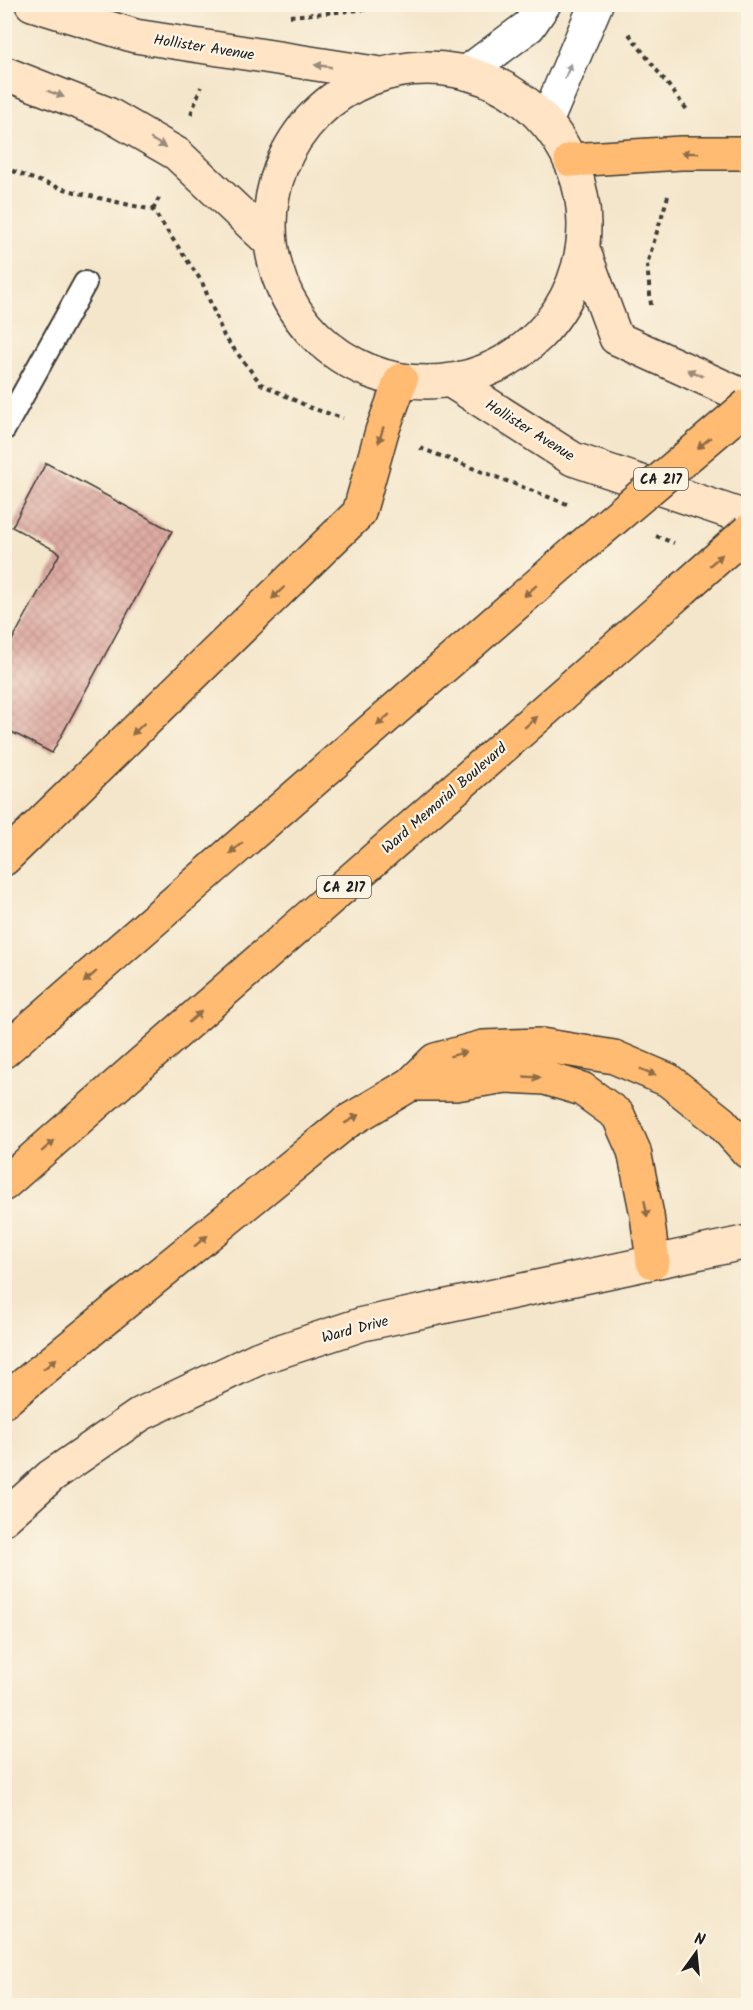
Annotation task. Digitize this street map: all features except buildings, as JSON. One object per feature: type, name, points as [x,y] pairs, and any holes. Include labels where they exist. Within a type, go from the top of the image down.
[{"type":"highway","points":[[571,160],[681,153],[748,153]]},
{"type":"highway","points":[[4,859],[359,513],[382,431],[401,380]]},
{"type":"highway","name":"CA 217","points":[[4,1051],[574,553],[748,405]]},
{"type":"highway","name":"Ward Memorial Boulevard","points":[[4,1184],[748,531]]},
{"type":"highway","points":[[4,1401],[345,1123],[411,1084],[435,1060],[483,1047],[540,1045],[614,1057],[668,1080],[721,1122],[748,1152]]},
{"type":"highway","points":[[411,1084],[456,1084],[506,1076],[545,1078],[582,1089],[618,1115],[634,1151],[647,1215],[653,1262]]},
{"type":"main road","name":"Hollister Avenue","points":[[32,4],[135,36],[381,74]]},
{"type":"main road","points":[[434,68],[466,73],[476,75],[515,94],[546,122],[571,160],[583,204],[583,249],[567,296],[538,336],[498,365],[451,381],[401,380],[352,364],[311,333],[283,290],[269,241],[273,187],[294,138],[332,98],[381,74],[434,68]]},
{"type":"main road","points":[[4,73],[108,114],[177,154],[269,241]]},
{"type":"main road","points":[[583,249],[616,338],[748,398]]},
{"type":"main road","name":"Hollister Avenue","points":[[451,381],[573,459],[748,518]]},
{"type":"main road","name":"Ward Drive","points":[[4,1518],[51,1476],[141,1414],[259,1358],[363,1324],[748,1242]]},
{"type":"street","points":[[466,73],[529,26],[544,4]]},
{"type":"street","points":[[546,122],[596,4]]},
{"type":"lane","points":[[4,429],[85,283]]},
{"type":"path","points":[[228,4],[245,9]]},
{"type":"path","points":[[289,16],[430,4]]},
{"type":"path","points":[[618,30],[629,34],[691,114]]},
{"type":"path","points":[[189,118],[204,78]]},
{"type":"path","points":[[4,167],[28,178],[72,192],[153,210],[202,282],[224,336],[261,384],[311,408],[352,420]]},
{"type":"path","points":[[153,210],[163,191]]},
{"type":"path","points":[[654,312],[650,303],[647,264],[669,191]]}]
